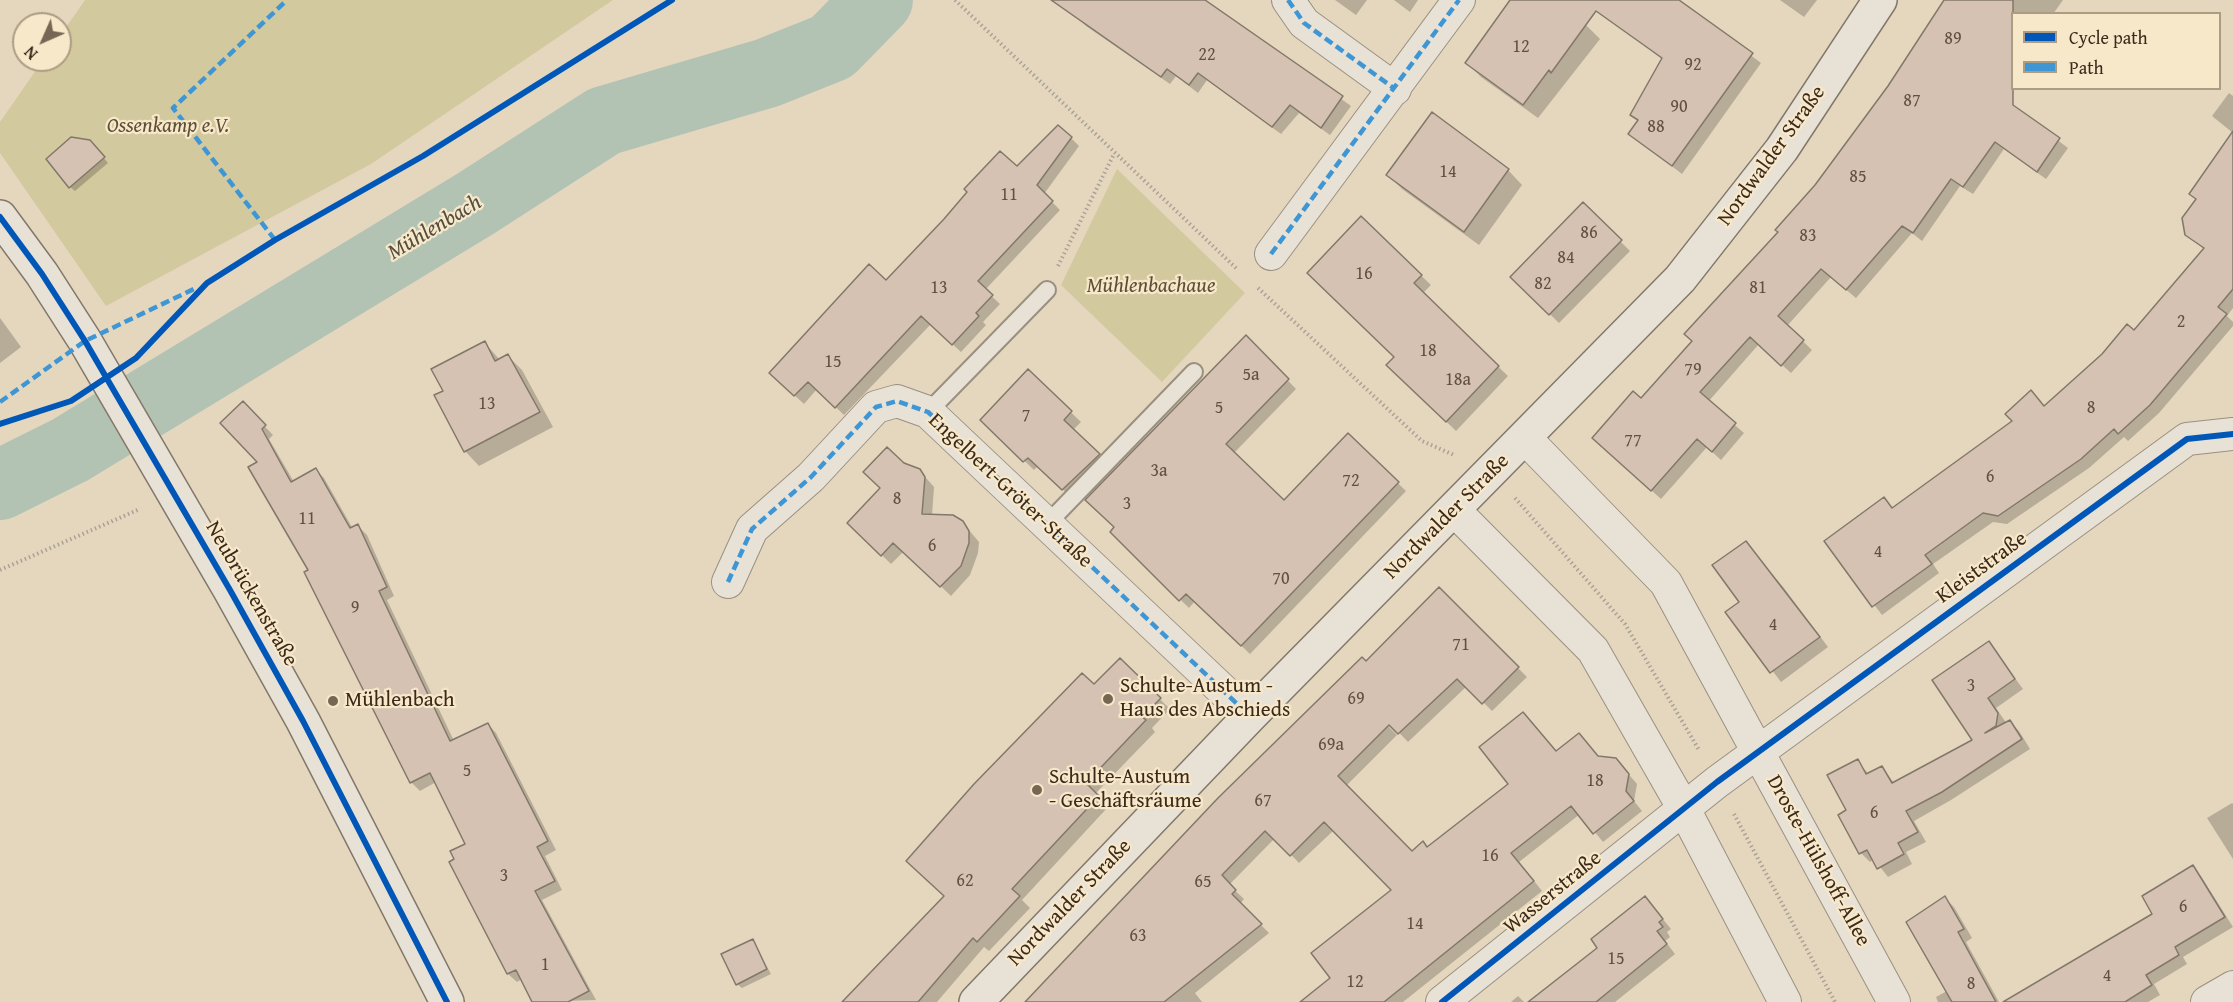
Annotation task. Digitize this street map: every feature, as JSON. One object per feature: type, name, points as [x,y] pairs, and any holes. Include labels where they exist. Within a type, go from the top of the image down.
[{"type":"main road","name":"Nordwalder Straße","points":[[975,1002],[1250,716],[1680,279],[1782,149],[1880,0]]},
{"type":"main road","name":"Neubrückenstraße","points":[[0,217],[42,274],[85,341],[174,494],[303,721],[447,1002]]},
{"type":"street","points":[[1288,0],[1304,23],[1395,89]]},
{"type":"street","points":[[1271,254],[1459,0]]},
{"type":"street","name":"Engelbert-Gröter-Straße","points":[[728,582],[752,529],[811,477],[876,407],[897,401],[927,412],[1250,716]]},
{"type":"street","name":"Kleiststraße","points":[[1684,809],[1758,752],[2187,439],[2233,434]]},
{"type":"street","name":"Droste-Hülshoff-Allee","points":[[1525,438],[1666,583],[1894,1002]]},
{"type":"street","points":[[1454,510],[1593,650],[1684,809],[1785,1002]]},
{"type":"street","name":"Wasserstraße","points":[[1442,1002],[1684,809]]},
{"type":"street","points":[[2207,1002],[2233,987]]},
{"type":"lane","points":[[927,412],[1047,290]]},
{"type":"lane","points":[[1047,524],[1194,372]]},
{"type":"path","points":[[956,0],[1114,154],[1240,272]]},
{"type":"path","points":[[1047,290],[1114,154]]},
{"type":"path","points":[[1257,287],[1422,441],[1492,471]]},
{"type":"path","points":[[0,570],[174,494]]},
{"type":"green space","name":"Ossenkamp e.V.","points":[[85,0],[613,0],[371,164],[106,306],[0,153],[0,122],[35,72],[72,72],[72,19]]},
{"type":"green space","name":"Mühlenbachaue","points":[[1117,169],[1245,293],[1162,382],[1061,285]]},
{"type":"building","points":[[1051,0],[1205,0],[1343,96],[1321,128],[1290,105],[1272,127],[1198,73],[1189,85],[1167,69],[1161,77]]},
{"type":"building","points":[[1510,0],[1679,0],[1753,53],[1672,166],[1628,134],[1638,120],[1630,115],[1662,58],[1596,11],[1551,73],[1549,70],[1523,105],[1465,63]]},
{"type":"building","points":[[1944,0],[2013,0],[2011,90],[2013,90],[2013,105],[2060,138],[2037,172],[1995,142],[1963,187],[1951,179],[1913,233],[1902,226],[1846,290],[1821,269],[1778,316],[1804,340],[1781,366],[1750,337],[1700,392],[1736,423],[1712,452],[1697,439],[1651,491],[1592,438],[1633,391],[1641,398],[1692,341],[1684,334],[1778,232],[1775,230],[1815,185],[1888,86]]},
{"type":"building","points":[[1432,112],[1509,169],[1464,232],[1386,175]]},
{"type":"building","points":[[1058,125],[1072,137],[1037,185],[1053,201],[978,281],[993,295],[976,313],[979,316],[952,345],[921,316],[835,408],[808,382],[794,396],[769,373],[869,264],[886,280],[944,219],[967,192],[964,189],[1000,151],[1017,166]]},
{"type":"building","points":[[2233,131],[2233,289],[2218,307],[2227,314],[2150,405],[2118,434],[2114,429],[2081,459],[1998,516],[1983,513],[1925,555],[1932,564],[1872,607],[1824,541],[1884,497],[1892,508],[2012,421],[2005,414],[2031,390],[2044,406],[2102,354],[2127,324],[2134,330],[2204,248],[2185,235],[2182,218],[2196,199],[2189,194]]},
{"type":"building","points":[[71,137],[90,140],[105,157],[69,188],[46,159]]},
{"type":"building","points":[[1583,202],[1622,240],[1549,315],[1510,277]]},
{"type":"building","points":[[1361,216],[1422,275],[1414,283],[1499,366],[1446,422],[1386,365],[1394,357],[1307,273]]},
{"type":"building","points":[[1246,335],[1289,379],[1226,444],[1284,500],[1348,433],[1399,482],[1241,646],[1186,594],[1179,601],[1110,532],[1114,527],[1085,500]]},
{"type":"building","points":[[485,341],[495,361],[508,354],[540,412],[464,452],[434,395],[443,391],[431,369]]},
{"type":"building","points":[[1028,369],[1072,411],[1064,420],[1100,454],[1062,490],[1028,458],[1023,462],[980,420]]},
{"type":"building","points":[[243,401],[266,425],[262,429],[291,482],[316,468],[350,528],[358,524],[387,587],[379,591],[450,741],[488,723],[548,841],[537,847],[555,881],[535,891],[589,991],[568,1002],[532,1002],[516,970],[507,974],[449,862],[454,859],[450,851],[465,844],[430,773],[410,783],[304,572],[308,570],[248,467],[257,462],[220,423]]},
{"type":"building","points":[[887,447],[904,463],[920,469],[925,477],[922,514],[953,515],[963,521],[969,531],[969,543],[961,566],[940,587],[893,543],[881,556],[847,523],[880,488],[863,472]]},
{"type":"building","points":[[1746,541],[1820,637],[1770,673],[1725,612],[1739,602],[1712,565]]},
{"type":"building","points":[[1439,587],[1519,667],[1482,704],[1457,679],[1398,734],[1389,725],[1338,776],[1412,851],[1423,841],[1427,847],[1508,784],[1479,747],[1523,712],[1556,751],[1579,733],[1598,756],[1616,758],[1629,774],[1626,791],[1634,801],[1593,834],[1571,806],[1511,853],[1534,881],[1384,1002],[1300,1002],[1330,978],[1311,953],[1391,890],[1324,822],[1290,856],[1265,831],[1222,875],[1236,890],[1232,894],[1262,924],[1164,1002],[1025,1002],[1218,798],[1362,657],[1366,661]]},
{"type":"building","points":[[1989,641],[2015,679],[1988,698],[1998,713],[1996,726],[1985,733],[2010,720],[2022,739],[1942,792],[1906,811],[1918,832],[1898,843],[1904,854],[1877,869],[1867,850],[1859,854],[1838,815],[1846,810],[1827,775],[1858,759],[1866,774],[1882,766],[1892,783],[1972,740],[1932,680]]},
{"type":"building","points":[[1120,658],[1161,698],[1142,717],[1146,720],[1086,783],[1099,796],[1012,889],[1020,896],[977,942],[973,938],[918,1002],[842,1002],[944,896],[906,861],[974,784],[1082,673],[1094,684]]},
{"type":"building","points":[[2193,865],[2225,917],[2175,947],[2179,955],[2146,975],[2152,985],[2125,1002],[2003,1002],[2152,914],[2142,896]]},
{"type":"building","points":[[1645,896],[1663,919],[1659,922],[1663,927],[1657,931],[1667,944],[1596,1002],[1528,1002],[1597,948],[1591,939]]},
{"type":"building","points":[[1945,896],[1964,929],[1958,932],[1996,1002],[1952,1002],[1906,922]]},
{"type":"building","points":[[753,939],[767,969],[736,985],[721,954]]},
{"type":"waterway","name":"Mühlenbach","points":[[0,485],[70,450],[475,204],[604,121],[767,73],[832,47],[878,0]]},
{"type":"marked path","points":[[275,240],[173,108],[287,0]]},
{"type":"marked path","points":[[1288,0],[1304,23],[1395,89]]},
{"type":"marked path","points":[[1271,254],[1459,0]]},
{"type":"marked path","points":[[0,402],[85,341],[196,288]]},
{"type":"marked path","points":[[728,582],[752,529],[811,477],[876,407],[897,401],[928,412],[1250,716]]},
{"type":"cycle path","points":[[0,424],[71,401],[136,358],[207,283],[275,240],[423,156],[672,0]]},
{"type":"cycle path","points":[[0,217],[42,274],[85,341],[230,590],[303,721],[447,1002]]},
{"type":"cycle path","points":[[1442,1002],[1717,782],[2187,439],[2233,434]]},
{"type":"place","name":"Schulte-Austum - Haus des Abschieds","points":[[1108,699]]},
{"type":"place","name":"Mühlenbach","points":[[333,701]]},
{"type":"place","name":"Schulte-Austum - Geschäftsräume","points":[[1037,790]]}]
